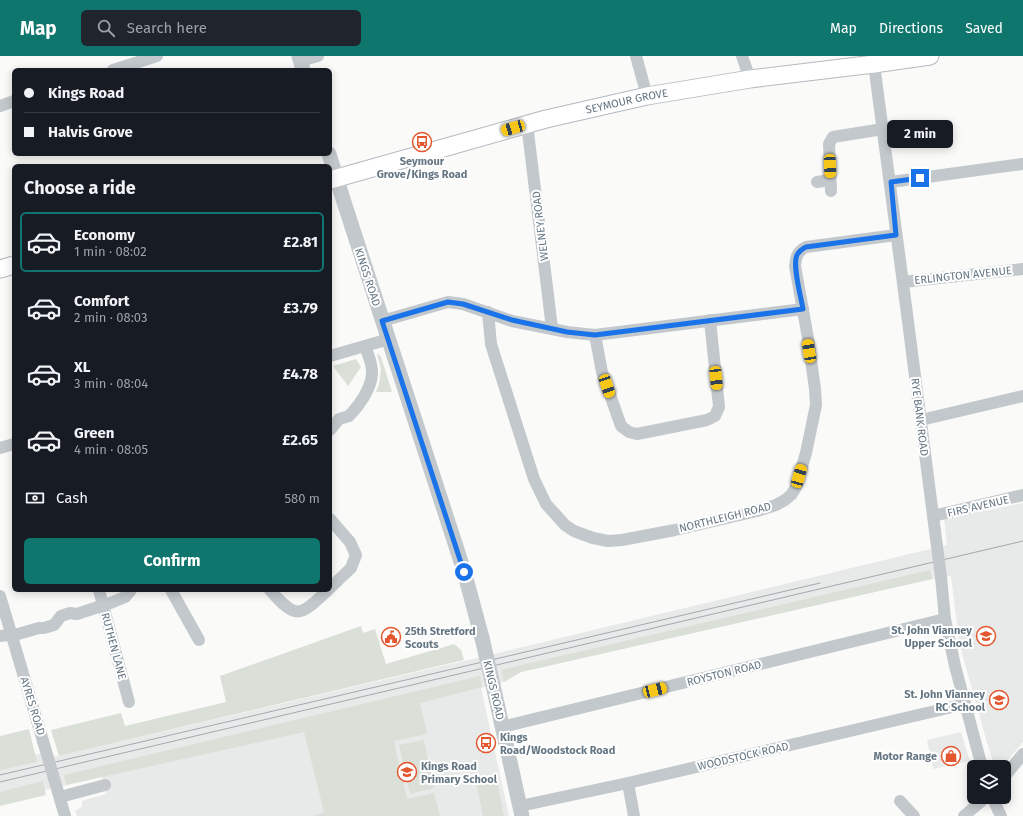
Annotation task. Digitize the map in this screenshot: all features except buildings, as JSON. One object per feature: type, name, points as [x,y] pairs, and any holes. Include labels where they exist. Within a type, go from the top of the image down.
[{"type":"main road","name":"SEYMOUR GROVE","points":[[333,179],[572,112],[647,96],[750,79],[880,61],[930,56]]},
{"type":"main road","points":[[0,269],[12,266]]},
{"type":"street","points":[[119,68],[157,56]]},
{"type":"street","points":[[301,62],[318,56]]},
{"type":"street","points":[[636,56],[647,96]]},
{"type":"street","points":[[742,56],[750,79]]},
{"type":"street","name":"RYE BANK ROAD","points":[[880,61],[883,129],[891,182],[896,235],[921,420],[945,619],[955,666],[980,760]]},
{"type":"street","points":[[0,106],[12,103]]},
{"type":"street","name":"WELNEY ROAD","points":[[527,124],[552,328]]},
{"type":"street","points":[[818,182],[831,185],[829,144],[832,137],[883,129]]},
{"type":"street","points":[[891,182],[1022,164]]},
{"type":"street","name":"KINGS ROAD","points":[[333,179],[389,339],[464,572],[482,638],[521,811]]},
{"type":"street","name":"NORTHLEIGH ROAD","points":[[488,312],[491,344],[534,479],[546,504],[565,525],[574,531],[593,538],[608,541],[622,540],[757,511],[776,505],[791,495],[796,487],[806,453],[816,405],[803,309],[795,266],[797,254],[806,247],[896,235]]},
{"type":"street","name":"ERLINGTON AVENUE","points":[[903,282],[1023,269]]},
{"type":"street","points":[[382,321],[448,302],[463,304],[512,320],[567,332],[595,335],[803,309]]},
{"type":"street","points":[[595,335],[602,372],[621,426],[629,432],[637,434],[707,420],[715,416],[719,407],[710,320]]},
{"type":"street","points":[[332,355],[389,339]]},
{"type":"street","points":[[332,428],[339,419],[349,416],[370,385],[372,368],[365,346]]},
{"type":"street","points":[[921,420],[1023,396]]},
{"type":"street","points":[[0,448],[12,445]]},
{"type":"street","name":"FIRS AVENUE","points":[[933,516],[1023,495]]},
{"type":"street","points":[[332,521],[350,542],[356,554],[351,568],[332,586]]},
{"type":"street","name":"RUTHEN LANE","points":[[100,592],[128,702]]},
{"type":"street","points":[[6,635],[23,633],[54,625],[61,616],[70,613],[77,614],[103,605],[125,597],[129,592]]},
{"type":"street","points":[[172,592],[199,640]]},
{"type":"street","points":[[272,592],[289,610],[296,612],[306,609],[326,592]]},
{"type":"street","name":"AYRES ROAD","points":[[0,596],[6,635],[43,741],[65,816]]},
{"type":"street","name":"ROYSTON ROAD","points":[[502,727],[945,619]]},
{"type":"street","name":"WOODSTOCK ROAD","points":[[521,811],[628,783],[965,704]]},
{"type":"street","points":[[1011,769],[1023,754]]},
{"type":"street","points":[[628,783],[634,816]]},
{"type":"street","points":[[59,795],[104,785]]},
{"type":"street","points":[[900,801],[914,816]]},
{"type":"street","points":[[964,816],[978,804]]},
{"type":"street","points":[[995,804],[1001,816]]},
{"type":"shaded area","points":[[377,354],[381,357],[392,392],[376,392],[379,384],[381,369]]},
{"type":"shaded area","points":[[356,359],[361,367],[348,386],[333,366]]},
{"type":"shaded area","points":[[1023,503],[1023,742],[1008,760],[993,760],[987,743],[959,640],[951,576],[932,579],[521,672],[504,682],[481,688],[509,816],[77,816],[75,811],[82,807],[82,801],[106,794],[102,777],[45,790],[0,797],[0,760],[35,754],[59,756],[498,653],[947,545],[944,519]]},
{"type":"shaded area","points":[[930,570],[932,579],[521,672],[504,682],[501,670]]},
{"type":"shaded area","points":[[361,626],[363,633],[375,629],[386,664],[454,644],[461,650],[464,660],[59,756],[51,730],[121,713],[125,726],[226,702],[220,676]]},
{"type":"shaded area","points":[[480,676],[482,687],[420,703],[427,734],[394,741],[407,799],[434,793],[440,816],[313,816],[324,812],[304,732],[66,785],[64,775]]},
{"type":"shaded area","points":[[29,729],[37,762],[0,770],[0,736]]},
{"type":"shaded area","points":[[961,732],[970,760],[933,769],[927,740]]},
{"type":"shaded area","points":[[424,740],[434,788],[410,794],[399,745]]},
{"type":"shaded area","points":[[496,777],[504,816],[483,816],[476,781]]},
{"type":"shaded area","points":[[43,781],[46,795],[0,806],[0,792]]},
{"type":"tram line","points":[[0,782],[1023,541]]},
{"type":"tram line","points":[[0,775],[820,583]]},
{"type":"place","name":"Seymour Grove/Kings Road","points":[[422,142]]},
{"type":"place","name":"St. John Vianney Upper School","points":[[986,636]]},
{"type":"place","name":"25th Stretford Scouts","points":[[391,637]]},
{"type":"place","name":"St. John Vianney RC School","points":[[999,700]]},
{"type":"place","name":"Kings Road/Woodstock Road","points":[[486,743]]},
{"type":"place","name":"Motor Range","points":[[951,756]]},
{"type":"place","name":"Kings Road Primary School","points":[[407,772]]},
{"type":"route","points":[[464,572],[382,321],[448,302],[463,304],[512,320],[567,332],[595,335],[803,309],[795,266],[797,254],[806,247],[896,235],[891,182],[920,178]]}]
